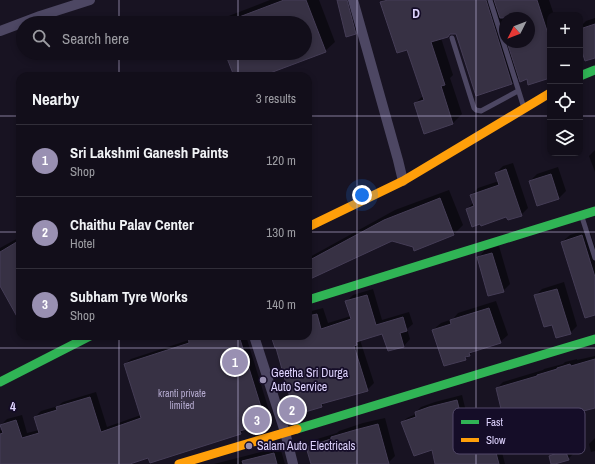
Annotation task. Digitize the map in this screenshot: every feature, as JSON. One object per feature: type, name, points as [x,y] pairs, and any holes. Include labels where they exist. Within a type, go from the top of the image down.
[{"type":"street","points":[[40,16],[90,0]]},
{"type":"street","points":[[353,0],[403,181]]},
{"type":"street","points":[[0,31],[16,25]]},
{"type":"street","points":[[583,75],[595,70]]},
{"type":"street","points":[[312,225],[403,181],[547,95]]},
{"type":"street","points":[[312,299],[595,211]]},
{"type":"street","points":[[179,464],[595,339]]},
{"type":"street","points":[[0,382],[82,340]]},
{"type":"street","points":[[255,340],[285,432],[293,464]]},
{"type":"lane","points":[[490,0],[524,108]]},
{"type":"lane","points":[[452,38],[474,108],[476,110],[481,110],[518,91]]},
{"type":"lane","points":[[581,216],[595,258]]},
{"type":"building","points":[[284,0],[306,0],[326,52],[312,57],[312,16],[242,16]]},
{"type":"building","points":[[337,0],[347,0],[356,34],[346,37]]},
{"type":"building","points":[[388,0],[486,0],[499,42],[499,48],[501,48],[512,84],[476,96],[456,34],[450,34],[448,37],[431,42],[445,85],[441,86],[453,124],[424,134],[414,103],[424,100],[407,50],[397,53],[380,2]]},
{"type":"building","points":[[494,0],[537,0],[547,31],[547,79],[528,85],[527,79],[520,82],[509,48],[535,48],[535,12],[499,12],[499,15]]},
{"type":"building","points":[[595,24],[595,58],[585,61],[583,55],[583,28]]},
{"type":"building","points":[[228,60],[305,60],[273,72],[232,72]]},
{"type":"building","points":[[506,169],[522,216],[508,220],[506,217],[481,226],[480,224],[472,227],[466,209],[474,206],[470,195],[499,185],[495,173]]},
{"type":"building","points":[[551,174],[559,199],[537,206],[529,181]]},
{"type":"building","points":[[440,198],[454,235],[414,251],[413,247],[392,241],[312,278],[312,259],[384,220]]},
{"type":"building","points":[[582,235],[595,277],[595,315],[585,318],[561,242]]},
{"type":"building","points":[[16,242],[16,315],[0,286],[0,252]]},
{"type":"building","points":[[492,253],[504,292],[488,296],[477,257]]},
{"type":"building","points":[[557,289],[571,334],[556,338],[552,325],[544,327],[534,295]]},
{"type":"building","points":[[367,295],[376,325],[403,317],[407,331],[400,333],[404,347],[388,351],[382,334],[356,342],[357,345],[354,346],[368,391],[321,404],[322,407],[295,415],[272,340],[312,340],[312,315],[317,314],[321,329],[351,319],[345,301]]},
{"type":"building","points":[[489,308],[501,343],[469,353],[470,356],[465,357],[466,360],[444,366],[432,330],[451,324],[450,320]]},
{"type":"building","points":[[189,340],[240,340],[266,423],[240,431],[241,434],[150,463],[148,458],[130,464],[0,464],[0,434],[3,433],[0,425],[16,420],[22,438],[39,433],[34,417],[57,410],[56,407],[90,397],[101,432],[141,418],[124,364],[189,343]]},
{"type":"building","points":[[595,359],[595,408],[585,411],[585,408],[501,408],[496,388],[537,376],[570,364],[571,366]]},
{"type":"building","points":[[457,400],[459,408],[453,408],[453,454],[496,454],[499,464],[435,464],[432,450],[414,456],[401,422],[416,417],[415,412]]},
{"type":"building","points":[[378,424],[389,464],[311,464],[306,447],[331,439],[331,437]]},
{"type":"building","points":[[274,453],[277,464],[243,464],[242,461]]},
{"type":"building","points":[[554,454],[567,454],[569,460],[551,464],[549,456]]},
{"type":"traffic: fast","points":[[583,75],[595,70]]},
{"type":"traffic: fast","points":[[312,299],[595,211]]},
{"type":"traffic: fast","points":[[297,429],[595,339]]},
{"type":"traffic: fast","points":[[0,382],[82,340]]},
{"type":"traffic: slow","points":[[312,225],[403,181],[547,95]]},
{"type":"traffic: slow","points":[[179,464],[297,429]]},
{"type":"place","name":"Sri Lakshmi Ganesh Paints","points":[[235,362]]},
{"type":"place","name":"Geetha Sri Durga Auto Service","points":[[263,380]]},
{"type":"place","name":"Chaithu Palav Center","points":[[292,410]]},
{"type":"place","name":"Subham Tyre Works","points":[[257,420]]},
{"type":"place","name":"Salam Auto Electricals","points":[[249,446]]}]
